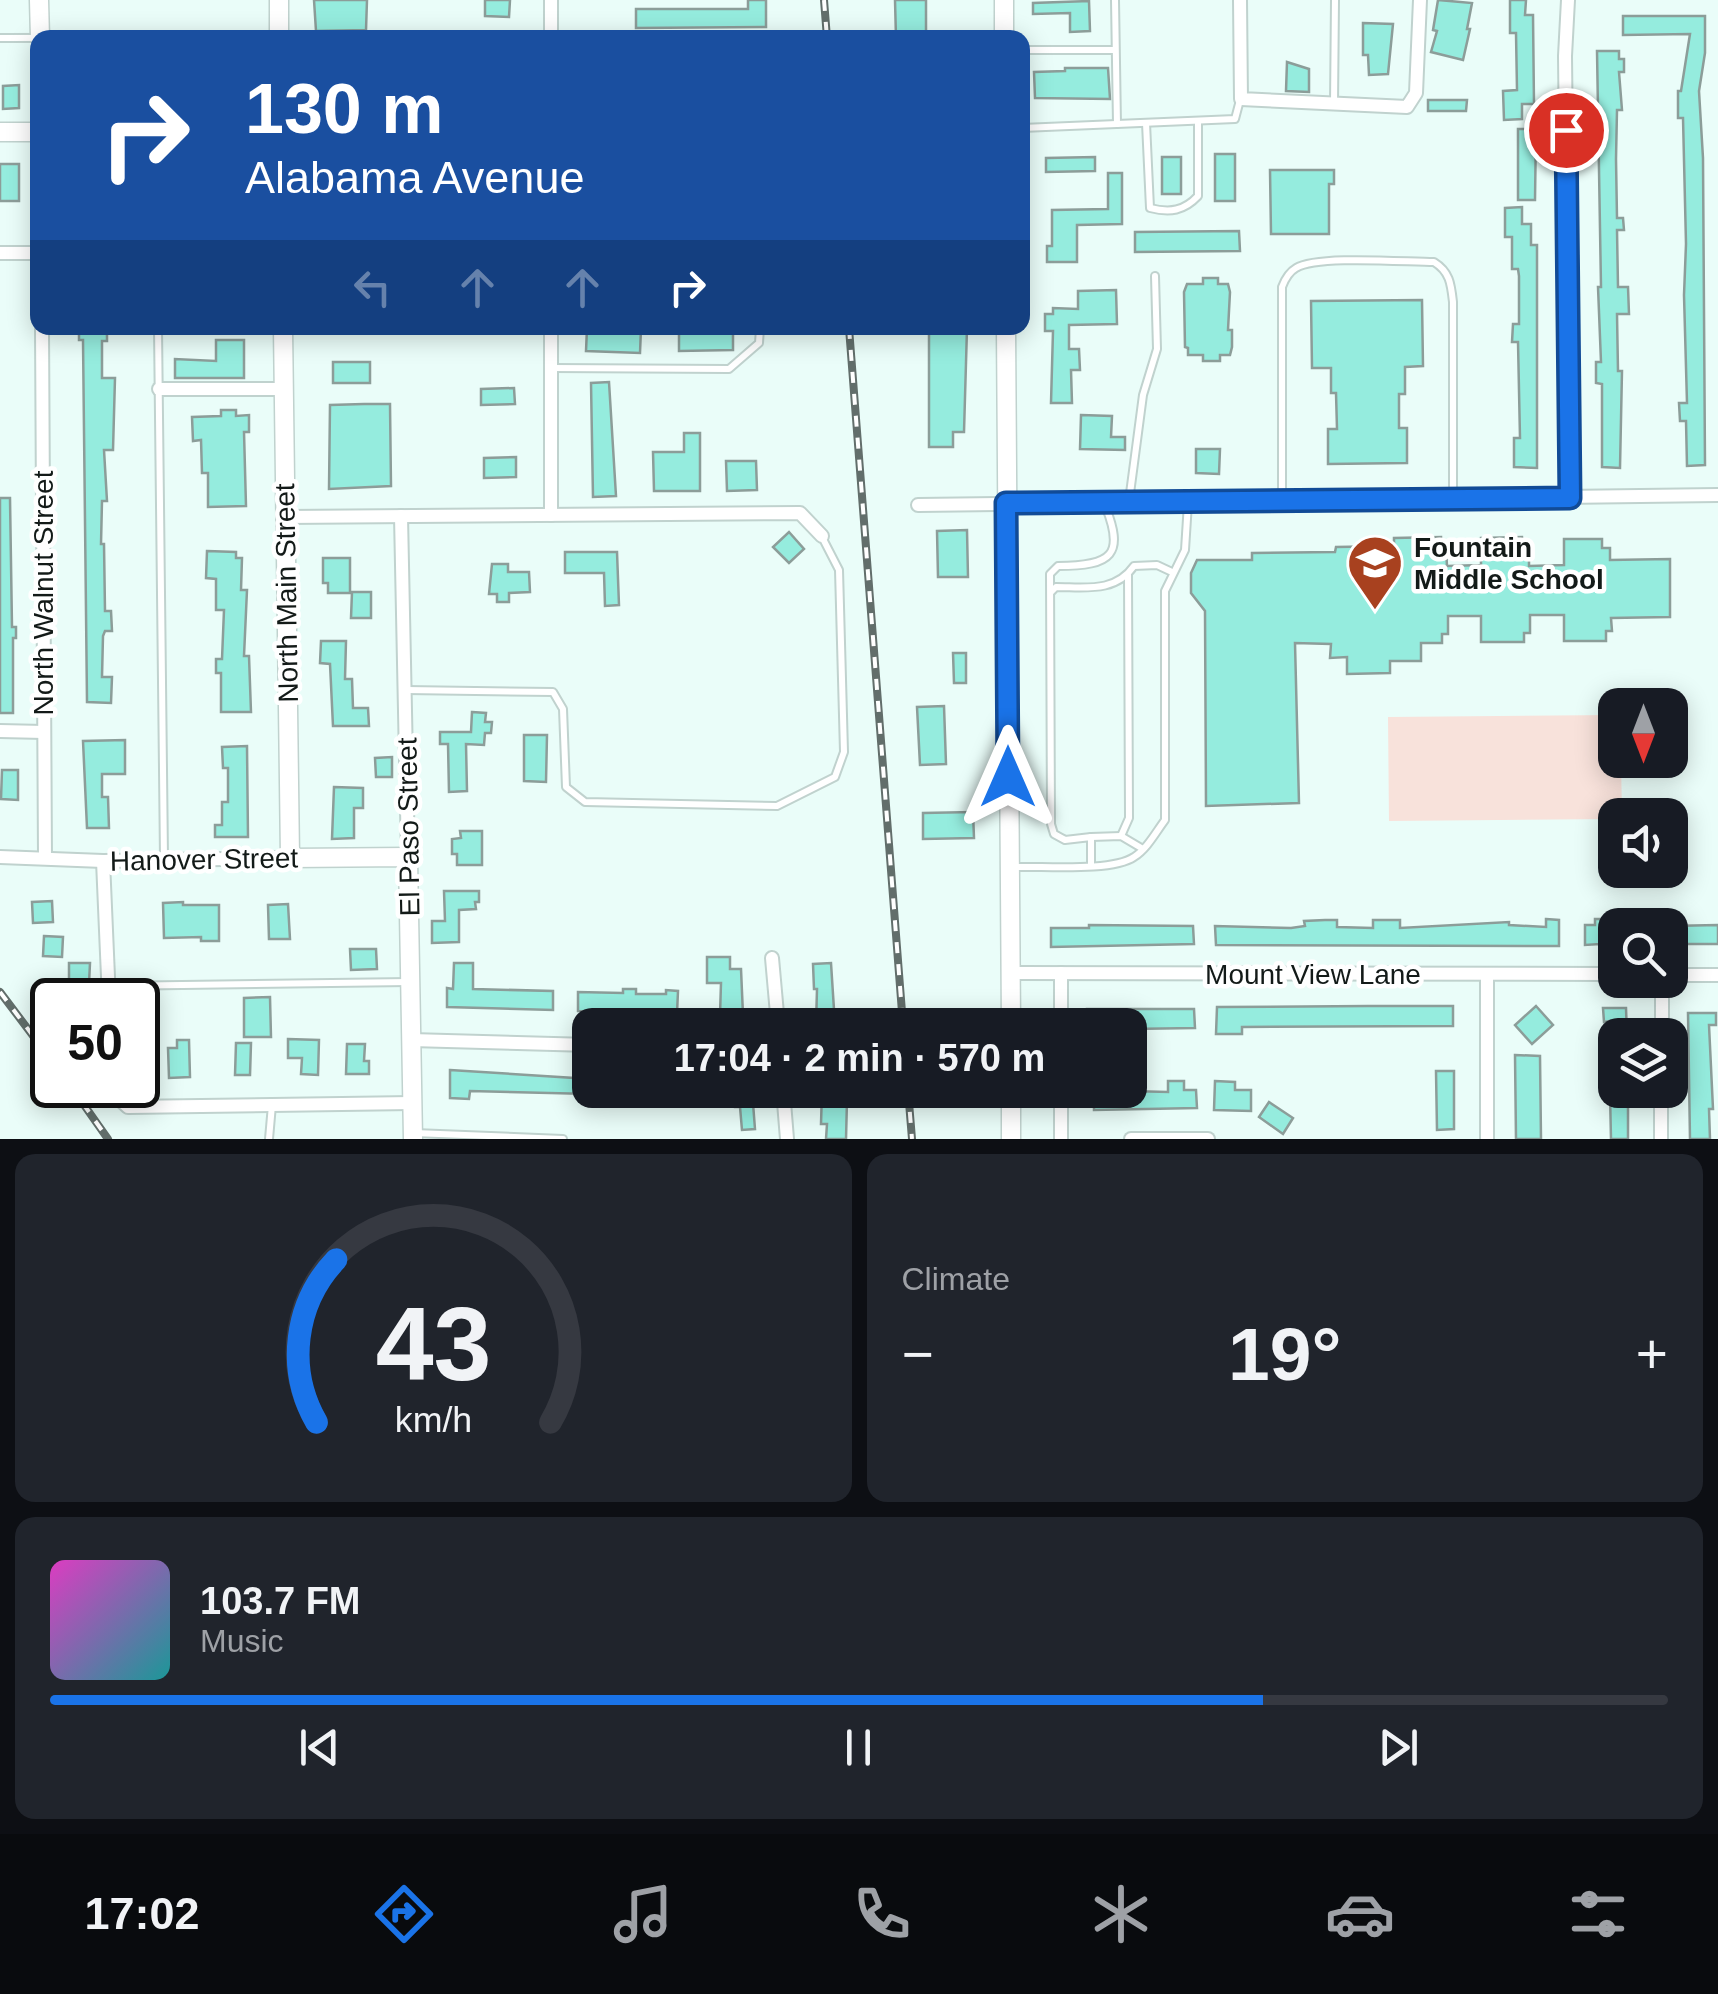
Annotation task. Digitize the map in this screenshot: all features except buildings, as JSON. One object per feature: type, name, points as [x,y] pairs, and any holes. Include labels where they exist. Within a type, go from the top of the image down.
[{"type":"main road","points":[[40,0],[40,30]]},
{"type":"main road","points":[[279,0],[279,30]]},
{"type":"main road","points":[[1004,0],[1004,30]]},
{"type":"main road","points":[[0,132],[30,132]]},
{"type":"main road","name":"North Main Street","points":[[283,335],[290,858]]},
{"type":"main road","points":[[1006,335],[1012,1008]]},
{"type":"main road","name":"Hanover Street","points":[[290,858],[408,857]]},
{"type":"main road","name":"El Paso Street","points":[[408,857],[413,1136]]},
{"type":"main road","points":[[1011,1108],[1011,1139]]},
{"type":"street","points":[[552,0],[552,30]]},
{"type":"street","points":[[1240,0],[1240,99],[1407,107],[1416,93],[1420,0]]},
{"type":"street","points":[[1568,0],[1565,56],[1570,498]]},
{"type":"street","points":[[0,253],[30,252]]},
{"type":"street","name":"North Walnut Street","points":[[42,335],[45,858]]},
{"type":"street","points":[[551,335],[551,515]]},
{"type":"street","points":[[159,389],[284,389]]},
{"type":"street","points":[[918,505],[1718,495]]},
{"type":"street","points":[[285,517],[800,513],[822,536]]},
{"type":"street","name":"El Paso Street","points":[[401,516],[408,857]]},
{"type":"street","points":[[0,731],[44,732]]},
{"type":"street","name":"Hanover Street","points":[[0,857],[290,858]]},
{"type":"street","points":[[103,860],[107,978]]},
{"type":"street","points":[[772,958],[776,1008]]},
{"type":"street","name":"Mount View Lane","points":[[1012,973],[1598,974]]},
{"type":"street","points":[[1061,973],[1061,1008]]},
{"type":"street","points":[[1487,974],[1487,1139]]},
{"type":"street","points":[[1688,974],[1718,975]]},
{"type":"street","points":[[411,1040],[572,1044]]},
{"type":"street","points":[[160,1107],[412,1103]]},
{"type":"street","points":[[784,1108],[787,1139]]},
{"type":"street","points":[[1060,1139],[1061,1108]]},
{"type":"street","points":[[1662,1108],[1662,1139]]},
{"type":"street","points":[[1130,1139],[1208,1139]]},
{"type":"lane","points":[[1114,0],[1117,124]]},
{"type":"lane","points":[[1334,0],[1334,105]]},
{"type":"lane","points":[[0,38],[30,37]]},
{"type":"lane","points":[[1030,50],[1116,50]]},
{"type":"lane","points":[[1030,128],[1235,120],[1240,99]]},
{"type":"lane","points":[[1146,123],[1150,208],[1165,211],[1188,207],[1198,196],[1198,121]]},
{"type":"lane","points":[[1282,500],[1282,286],[1298,266],[1321,262],[1434,262],[1444,268],[1451,282],[1453,302],[1453,499]]},
{"type":"lane","points":[[1128,502],[1144,395],[1157,349],[1156,276]]},
{"type":"lane","points":[[158,335],[164,859]]},
{"type":"lane","points":[[551,368],[729,368],[759,343],[760,335]]},
{"type":"lane","points":[[1103,502],[1116,532],[1114,546],[1104,560],[1087,566],[1058,566],[1050,574],[1051,824],[1054,834],[1065,840],[1121,836],[1143,849]]},
{"type":"lane","points":[[1009,867],[1114,866],[1143,849],[1165,820],[1165,592],[1185,550],[1188,502]]},
{"type":"lane","points":[[405,690],[553,692],[563,709],[566,787],[584,802],[777,806],[835,777],[844,752],[838,570],[822,536]]},
{"type":"lane","points":[[1051,592],[1056,588],[1116,584],[1134,566],[1157,565],[1172,572]]},
{"type":"lane","points":[[1121,836],[1129,818],[1128,575]]},
{"type":"lane","points":[[1091,837],[1091,866]]},
{"type":"lane","points":[[160,991],[410,982]]},
{"type":"lane","points":[[269,1139],[272,1105]]},
{"type":"lane","points":[[413,1136],[563,1139]]},
{"type":"shaded area","points":[[1598,715],[1598,778],[1621,778],[1622,798],[1598,798],[1598,819],[1389,821],[1388,717]]},
{"type":"railway","points":[[824,0],[826,30]]},
{"type":"railway","points":[[850,335],[902,1008]]},
{"type":"railway","points":[[0,992],[30,1032]]},
{"type":"railway","points":[[86,1108],[108,1139]]},
{"type":"railway","points":[[909,1108],[912,1139]]},
{"type":"place","name":"Fountain Middle School","points":[[1375,612]]},
{"type":"route","points":[[1008,777],[1006,503],[1570,498],[1566,130]]}]
